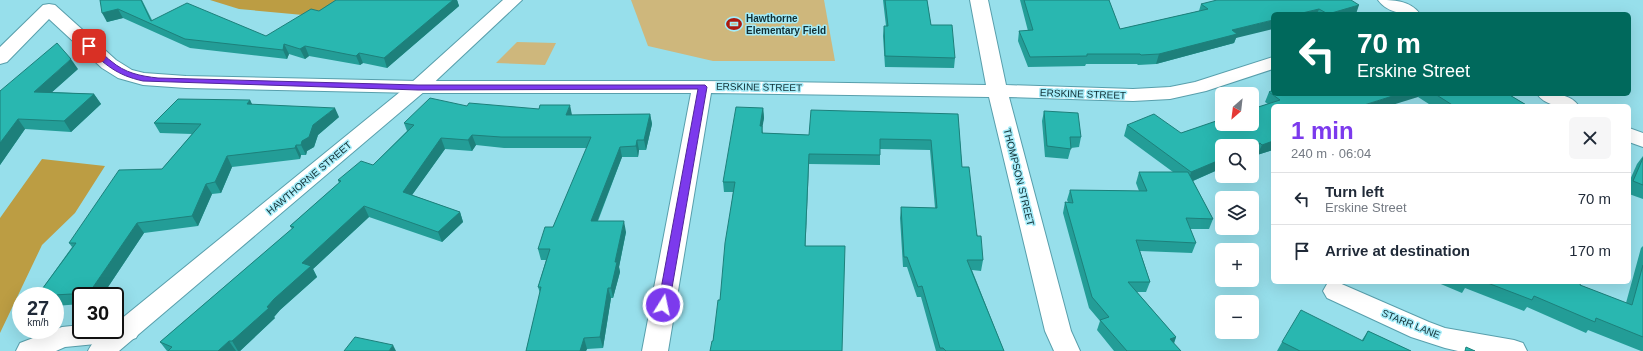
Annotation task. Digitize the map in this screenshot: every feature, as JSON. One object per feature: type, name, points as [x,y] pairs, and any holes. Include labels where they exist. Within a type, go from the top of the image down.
[{"type":"street","name":"HAWTHORNE STREET","points":[[101,351],[127,331],[418,87],[513,0]]},
{"type":"street","name":"THOMPSON STREET","points":[[979,0],[997,91],[1058,331],[1067,351]]},
{"type":"street","points":[[1387,0],[1408,12]]},
{"type":"street","name":"ERSKINE STREET","points":[[48,5],[109,64],[125,74],[143,79],[186,82],[418,87],[702,87],[997,91],[1133,95],[1170,93],[1199,87],[1271,64]]},
{"type":"street","points":[[0,58],[48,5]]},
{"type":"street","points":[[655,351],[702,87]]},
{"type":"street","points":[[1551,96],[1565,104]]},
{"type":"street","points":[[1631,136],[1643,140]]},
{"type":"street","name":"STARR LANE","points":[[1336,291],[1420,330],[1445,338],[1514,351]]},
{"type":"street","points":[[29,351],[62,337],[127,331]]},
{"type":"shaded area","points":[[210,0],[359,0],[325,17],[239,9]]},
{"type":"shaded area","name":"Hawthorne Elementary Field","points":[[631,0],[824,0],[835,61],[713,61],[648,46]]},
{"type":"shaded area","points":[[517,42],[556,43],[545,65],[496,63]]},
{"type":"shaded area","points":[[42,159],[105,166],[75,213],[42,245],[22,287],[12,287],[12,308],[0,333],[0,218]]},
{"type":"building","points":[[100,0],[141,0],[151,21],[187,3],[266,36],[311,9],[319,11],[336,0],[453,0],[384,58],[359,53],[356,56],[305,46],[300,49],[284,44],[283,50],[185,39],[118,9],[102,13]]},
{"type":"building","points":[[885,0],[927,0],[931,25],[952,25],[955,58],[885,56],[884,26],[888,26]]},
{"type":"building","points":[[1024,0],[1109,0],[1120,29],[1208,9],[1201,4],[1217,0],[1351,0],[1359,5],[1335,12],[1324,12],[1319,9],[1306,12],[1271,12],[1271,20],[1232,30],[1237,34],[1159,54],[1087,54],[1087,56],[1030,57],[1019,31],[1033,30]]},
{"type":"building","points":[[57,43],[71,59],[34,92],[94,94],[64,121],[18,119],[0,143],[0,91]]},
{"type":"building","points":[[1274,96],[1393,96],[1367,104],[1271,104],[1271,142],[1262,145],[1259,143],[1259,139],[1215,139],[1215,162],[1191,172],[1127,125],[1154,114],[1181,133],[1215,121],[1215,131],[1259,131],[1259,107],[1280,100]]},
{"type":"building","points":[[1438,96],[1511,96],[1525,104],[1451,104]]},
{"type":"building","points":[[430,98],[467,106],[469,103],[539,109],[540,105],[570,105],[566,115],[650,114],[644,140],[637,140],[636,146],[620,147],[591,221],[624,221],[611,288],[608,288],[600,337],[584,338],[580,351],[526,351],[541,287],[538,287],[550,249],[538,249],[545,227],[553,227],[591,137],[501,137],[472,135],[468,140],[441,138],[403,192],[460,212],[438,232],[364,206],[302,263],[311,266],[274,299],[267,307],[269,308],[232,341],[229,341],[218,351],[168,351],[172,347],[160,342],[294,227],[290,226],[341,181],[338,180],[361,161],[373,165],[414,125],[404,123]]},
{"type":"building","points":[[178,99],[250,100],[247,104],[335,108],[313,125],[309,137],[302,141],[301,145],[296,145],[295,148],[227,156],[215,182],[206,184],[192,216],[137,223],[93,287],[72,287],[72,294],[64,294],[64,287],[44,287],[76,243],[69,243],[119,170],[162,169],[201,124],[154,123]]},
{"type":"building","points":[[736,107],[763,108],[760,126],[762,126],[762,133],[809,135],[811,110],[958,114],[962,167],[969,167],[977,236],[981,236],[983,260],[967,260],[1004,351],[946,351],[943,348],[940,348],[922,286],[918,287],[907,257],[904,257],[901,207],[937,208],[931,140],[880,139],[880,155],[809,154],[805,246],[845,246],[842,351],[710,351],[713,341],[718,300],[720,300],[725,243],[735,182],[723,182]]},
{"type":"building","points":[[1044,111],[1078,113],[1081,137],[1070,137],[1071,149],[1047,146]]},
{"type":"building","points":[[1643,158],[1643,185],[1633,181]]},
{"type":"building","points":[[1139,172],[1188,172],[1213,219],[1186,218],[1196,243],[1136,240],[1150,282],[1128,282],[1176,337],[1170,339],[1181,351],[1127,351],[1100,320],[1109,317],[1092,297],[1065,202],[1073,203],[1070,190],[1147,191]]},
{"type":"building","points":[[1643,265],[1643,337],[1596,318],[1595,322],[1534,296],[1532,300],[1490,284],[1580,284],[1632,305]]},
{"type":"building","points":[[1301,310],[1363,341],[1368,331],[1411,351],[1300,351],[1282,342]]},
{"type":"building","points":[[355,337],[393,345],[389,351],[344,351]]},
{"type":"building","points":[[1466,347],[1475,351],[1465,351]]},
{"type":"place","name":"Hawthorne Elementary Field","points":[[734,24]]},
{"type":"route","points":[[89,46],[109,64],[125,74],[143,79],[186,82],[418,87],[702,87],[663,305]]}]
